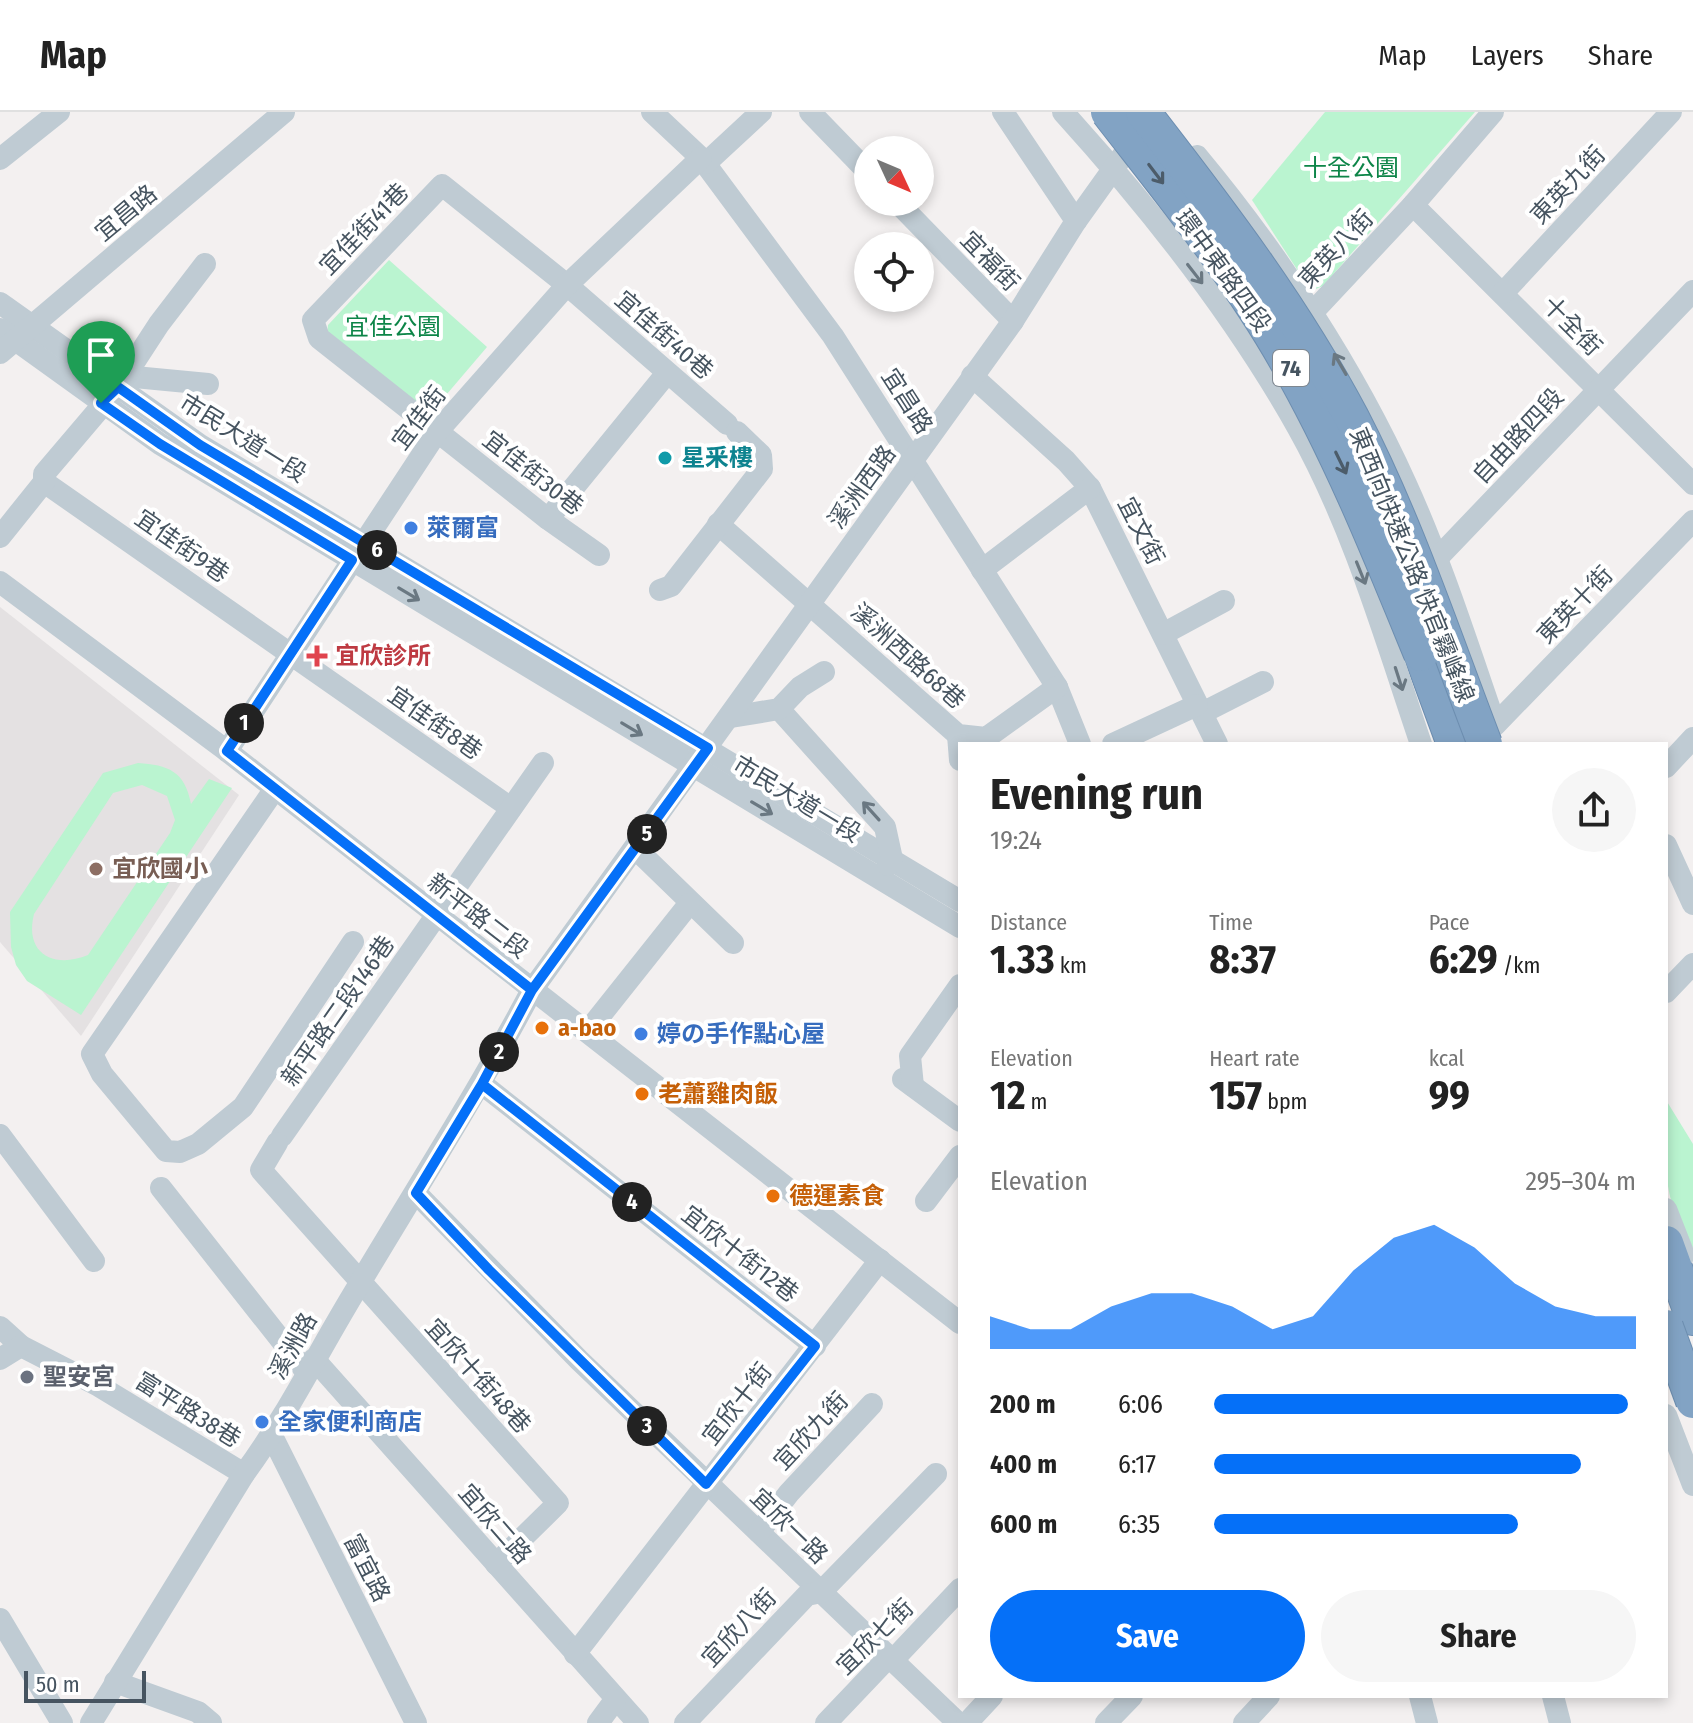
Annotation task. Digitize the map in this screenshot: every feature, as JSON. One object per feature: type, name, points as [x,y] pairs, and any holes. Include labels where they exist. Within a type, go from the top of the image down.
[{"type":"highway","name":"東西向快速公路 快官霧峰線","points":[[1108,112],[1206,240],[1304,392],[1359,500],[1453,742]]},
{"type":"highway","name":"東西向快速公路 快官霧峰線","points":[[1143,112],[1267,278],[1352,418],[1494,738]]},
{"type":"highway","points":[[1668,1249],[1693,1318]]},
{"type":"highway","points":[[1668,1332],[1693,1401]]},
{"type":"street","points":[[3,152],[59,112]]},
{"type":"street","name":"宜昌路","points":[[11,337],[284,112]]},
{"type":"street","name":"宜昌路","points":[[652,112],[704,160],[833,336],[915,459],[1057,687],[1079,742]]},
{"type":"street","name":"宜佳街","points":[[227,751],[437,432],[567,285],[761,112]]},
{"type":"street","points":[[810,112],[854,158]]},
{"type":"street","points":[[1003,112],[1076,221]]},
{"type":"street","name":"環中東路四段","points":[[1063,112],[1114,168],[1228,316],[1299,429],[1336,508],[1377,614],[1420,742]]},
{"type":"street","name":"溪洲西路","points":[[532,990],[1013,321],[1076,221],[1154,112]]},
{"type":"street","name":"環中東路四段","points":[[1161,112],[1251,221],[1311,314],[1405,481],[1438,558],[1494,738]]},
{"type":"street","name":"東英八街","points":[[1311,314],[1413,205],[1493,112]]},
{"type":"street","name":"東英九街","points":[[1503,293],[1671,112]]},
{"type":"street","name":"宜佳街41巷","points":[[313,320],[442,185],[567,285]]},
{"type":"street","name":"十全街","points":[[1413,205],[1693,484]]},
{"type":"street","name":"宜福街","points":[[911,216],[1013,321]]},
{"type":"street","points":[[0,537],[44,482],[44,474],[121,382],[159,324],[205,264]]},
{"type":"street","name":"宜佳街40巷","points":[[567,285],[761,455],[762,469],[671,586],[660,590]]},
{"type":"street","name":"自由路四段","points":[[1377,614],[1438,558],[1693,291]]},
{"type":"street","name":"市民大道一段","points":[[0,303],[11,337],[160,444],[358,551],[708,748],[958,900]]},
{"type":"street","name":"宜佳街30巷","points":[[313,320],[319,338],[548,519],[599,555]]},
{"type":"street","name":"市民大道一段","points":[[11,337],[121,382],[200,445],[358,551],[695,767],[958,926]]},
{"type":"street","points":[[548,519],[667,373]]},
{"type":"street","name":"宜文街","points":[[972,376],[1066,461],[1090,488],[1216,742]]},
{"type":"street","points":[[121,382],[208,384]]},
{"type":"street","name":"宜佳街9巷","points":[[44,482],[290,652]]},
{"type":"street","points":[[982,570],[1090,488]]},
{"type":"street","name":"東英十街","points":[[1494,738],[1693,521]]},
{"type":"street","name":"溪洲西路68巷","points":[[718,524],[958,735],[986,741],[1057,687]]},
{"type":"street","name":"新平路二段","points":[[0,582],[227,751],[958,1320]]},
{"type":"street","points":[[1163,634],[1224,601]]},
{"type":"street","name":"宜佳街8巷","points":[[290,652],[511,808]]},
{"type":"street","points":[[731,717],[779,709],[800,687],[824,672]]},
{"type":"street","points":[[1118,742],[1263,682]]},
{"type":"street","points":[[779,709],[885,827],[892,859],[879,880]]},
{"type":"street","points":[[958,735],[959,742]]},
{"type":"street","points":[[1668,765],[1693,738]]},
{"type":"street","name":"新平路二段146巷","points":[[359,1283],[261,1170],[543,763]]},
{"type":"street","points":[[274,790],[92,1054],[102,1074],[166,1151],[180,1152],[198,1144],[243,1107],[353,942]]},
{"type":"street","points":[[636,849],[689,904],[733,943]]},
{"type":"street","points":[[1668,849],[1693,904]]},
{"type":"street","points":[[588,1031],[689,904]]},
{"type":"street","points":[[1668,990],[1693,964]]},
{"type":"street","points":[[958,988],[910,1056],[906,1081],[958,1120]]},
{"type":"street","name":"溪洲路","points":[[91,1723],[244,1474],[272,1436],[359,1283],[482,1084],[532,990]]},
{"type":"street","name":"宜欣十街12巷","points":[[482,1084],[815,1346]]},
{"type":"street","points":[[0,1135],[94,1261]]},
{"type":"street","points":[[926,1201],[958,1159]]},
{"type":"street","name":"宜欣二路","points":[[161,1188],[311,1366],[496,1564],[638,1723]]},
{"type":"street","name":"宜欣一路","points":[[416,1193],[489,1270],[706,1484],[958,1723]]},
{"type":"street","points":[[1668,1214],[1693,1279]]},
{"type":"street","name":"宜欣十街","points":[[575,1654],[880,1260]]},
{"type":"street","name":"宜欣十街48巷","points":[[359,1283],[558,1503],[496,1564]]},
{"type":"street","points":[[1668,1316],[1693,1327]]},
{"type":"street","name":"富平路38巷","points":[[0,1327],[21,1346],[99,1386],[244,1474]]},
{"type":"street","points":[[1668,1343],[1693,1351]]},
{"type":"street","points":[[0,1359],[21,1346]]},
{"type":"street","name":"宜欣九街","points":[[759,1532],[789,1493],[872,1404]]},
{"type":"street","points":[[1668,1420],[1693,1485]]},
{"type":"street","name":"富宜路","points":[[272,1436],[416,1723]]},
{"type":"street","name":"宜欣八街","points":[[685,1723],[807,1595],[821,1592],[936,1474]]},
{"type":"street","name":"宜欣七街","points":[[826,1723],[885,1661],[894,1659],[958,1591]]},
{"type":"street","points":[[0,1619],[62,1723]]},
{"type":"street","points":[[115,1682],[198,1712],[211,1723]]},
{"type":"street","points":[[967,1723],[990,1698]]},
{"type":"street","points":[[1106,1723],[1130,1698]]},
{"type":"street","points":[[1244,1723],[1267,1698]]},
{"type":"street","points":[[1421,1698],[1427,1723]]},
{"type":"street","points":[[1554,1698],[1560,1723]]},
{"type":"street","points":[[598,1723],[615,1700]]},
{"type":"shaded area","name":"宜欣國小","points":[[0,607],[239,795],[81,1036],[0,942]]},
{"type":"green space","name":"十全公園","points":[[1325,112],[1475,112],[1323,286],[1311,291],[1252,200]]},
{"type":"green space","name":"宜佳公園","points":[[389,260],[487,347],[435,408],[426,411],[327,335],[328,325]]},
{"type":"green space","points":[[138,763],[166,768],[180,777],[191,804],[209,779],[232,788],[81,1015],[27,981],[16,965],[11,947],[10,912],[103,773]],"holes":[[[142,785],[167,796],[175,820],[170,833],[88,955],[64,960],[44,955],[33,939],[34,914],[113,793]]]},
{"type":"green space","points":[[1668,1103],[1693,1144],[1693,1248],[1674,1212],[1670,1194]]},
{"type":"place","name":"星釆樓","points":[[665,458]]},
{"type":"place","name":"萊爾富","points":[[411,528]]},
{"type":"place","name":"宜欣診所","points":[[317,656]]},
{"type":"place","name":"宜欣國小","points":[[96,869]]},
{"type":"place","name":"a-bao","points":[[542,1028]]},
{"type":"place","name":"婷の手作點心屋","points":[[641,1034]]},
{"type":"place","name":"老蕭雞肉飯","points":[[642,1094]]},
{"type":"place","name":"德運素食","points":[[773,1196]]},
{"type":"place","name":"聖安宮","points":[[27,1377]]},
{"type":"place","name":"全家便利商店","points":[[262,1422]]},
{"type":"route","points":[[101,403],[118,387],[200,445],[708,748],[532,990],[482,1084],[815,1346],[706,1484],[489,1270],[416,1193],[482,1084],[532,990],[227,751],[352,560],[160,444],[101,403]]}]
